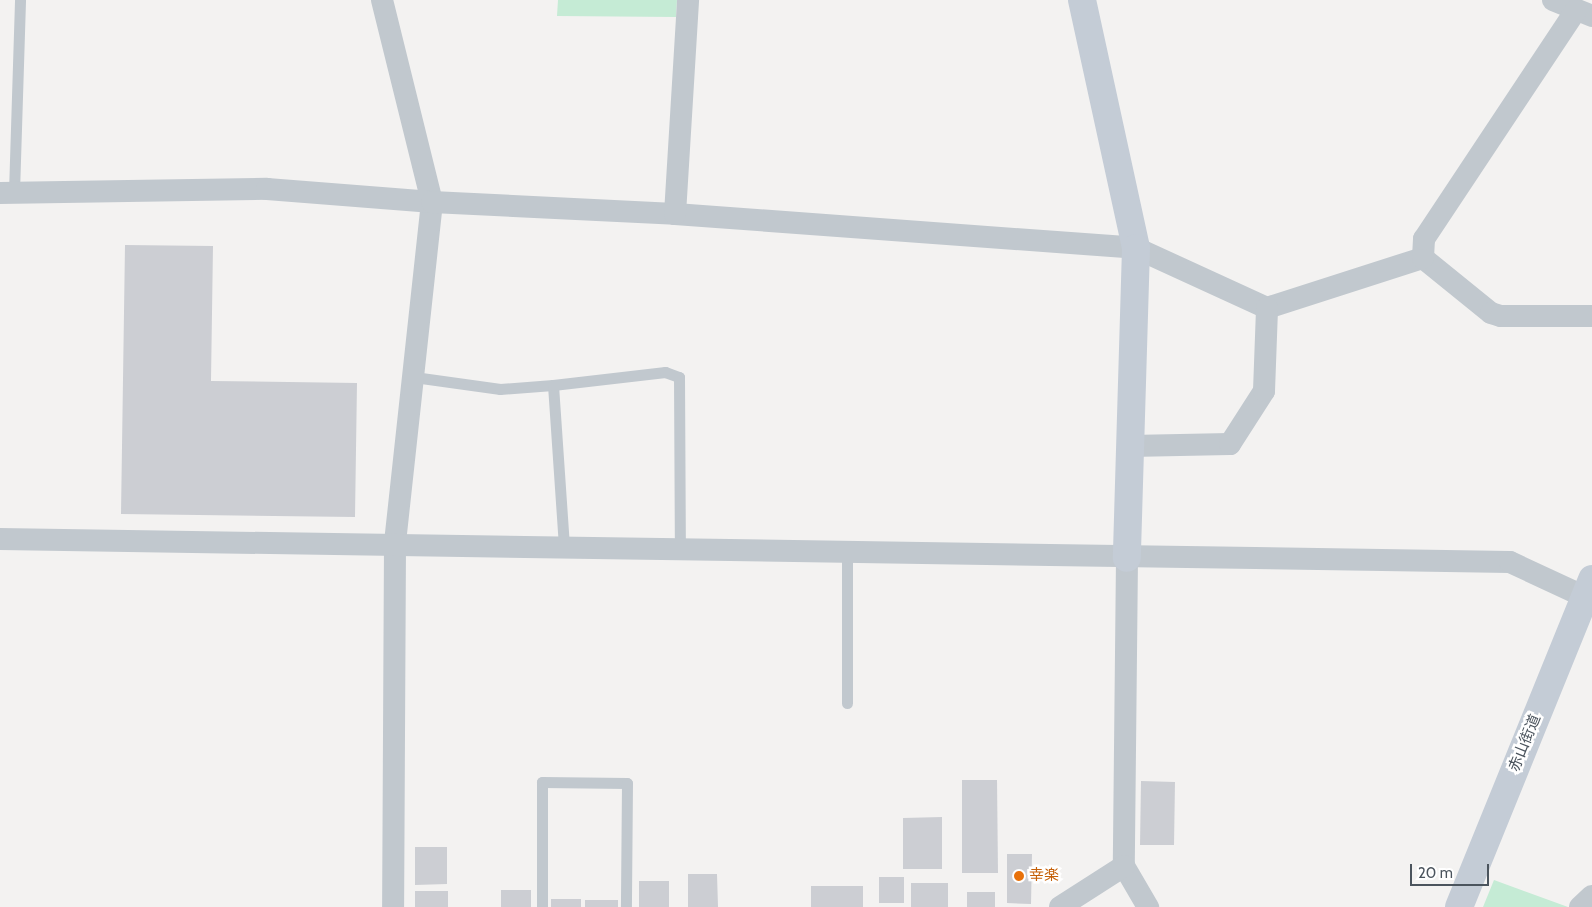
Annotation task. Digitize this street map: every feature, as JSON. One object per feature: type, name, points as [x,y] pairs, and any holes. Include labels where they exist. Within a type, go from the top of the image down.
[{"type":"street","points":[[382,0],[432,202],[395,545],[393,907]]},
{"type":"street","points":[[675,214],[688,0]]},
{"type":"street","points":[[1082,0],[1136,248],[1127,558],[1124,866],[1148,907]]},
{"type":"street","points":[[1423,258],[1424,239],[1584,13],[1553,0]]},
{"type":"street","points":[[7,192],[267,190],[432,202],[675,214],[1136,248],[1266,308],[1423,258]]},
{"type":"street","points":[[1423,258],[1492,313],[1502,316],[1592,316]]},
{"type":"street","points":[[1130,446],[1230,444],[1264,391],[1266,308]]},
{"type":"street","points":[[0,539],[564,547],[1127,558],[1510,562],[1588,588]]},
{"type":"street","name":"赤山街道","points":[[1459,907],[1588,588]]},
{"type":"street","points":[[1060,907],[1124,866]]},
{"type":"street","points":[[1580,907],[1592,896]]},
{"type":"lane","points":[[7,192],[20,0]]},
{"type":"lane","points":[[414,378],[500,389],[665,372],[679,377],[680,550]]},
{"type":"lane","points":[[553,385],[564,547]]},
{"type":"lane","points":[[847,553],[847,703]]},
{"type":"lane","points":[[542,907],[542,782],[627,783],[626,907]]},
{"type":"green space","points":[[558,0],[677,0],[676,17],[557,16]]},
{"type":"green space","points":[[1494,880],[1568,907],[1483,907]]},
{"type":"building","points":[[125,245],[213,246],[211,381],[357,383],[355,517],[121,514]]},
{"type":"building","points":[[962,780],[997,780],[998,873],[962,873]]},
{"type":"building","points":[[1141,781],[1175,782],[1174,845],[1140,845]]},
{"type":"building","points":[[942,817],[942,869],[903,869],[903,818]]},
{"type":"building","points":[[415,847],[447,847],[447,884],[415,885]]},
{"type":"building","points":[[1007,854],[1032,854],[1031,904],[1007,903]]},
{"type":"building","points":[[688,874],[717,874],[718,907],[688,907]]},
{"type":"building","points":[[879,877],[904,877],[904,903],[879,903]]},
{"type":"building","points":[[639,881],[669,881],[669,907],[639,907]]},
{"type":"building","points":[[911,883],[948,883],[948,907],[911,907]]},
{"type":"building","points":[[811,886],[863,886],[863,907],[811,907]]},
{"type":"building","points":[[501,890],[531,890],[531,907],[501,907]]},
{"type":"building","points":[[415,891],[448,891],[448,907],[415,907]]},
{"type":"building","points":[[967,892],[995,892],[995,907],[967,907]]},
{"type":"building","points":[[551,899],[581,899],[581,907],[551,907]]},
{"type":"building","points":[[585,900],[618,900],[618,907],[585,907]]},
{"type":"place","name":"幸楽","points":[[1019,876]]}]
